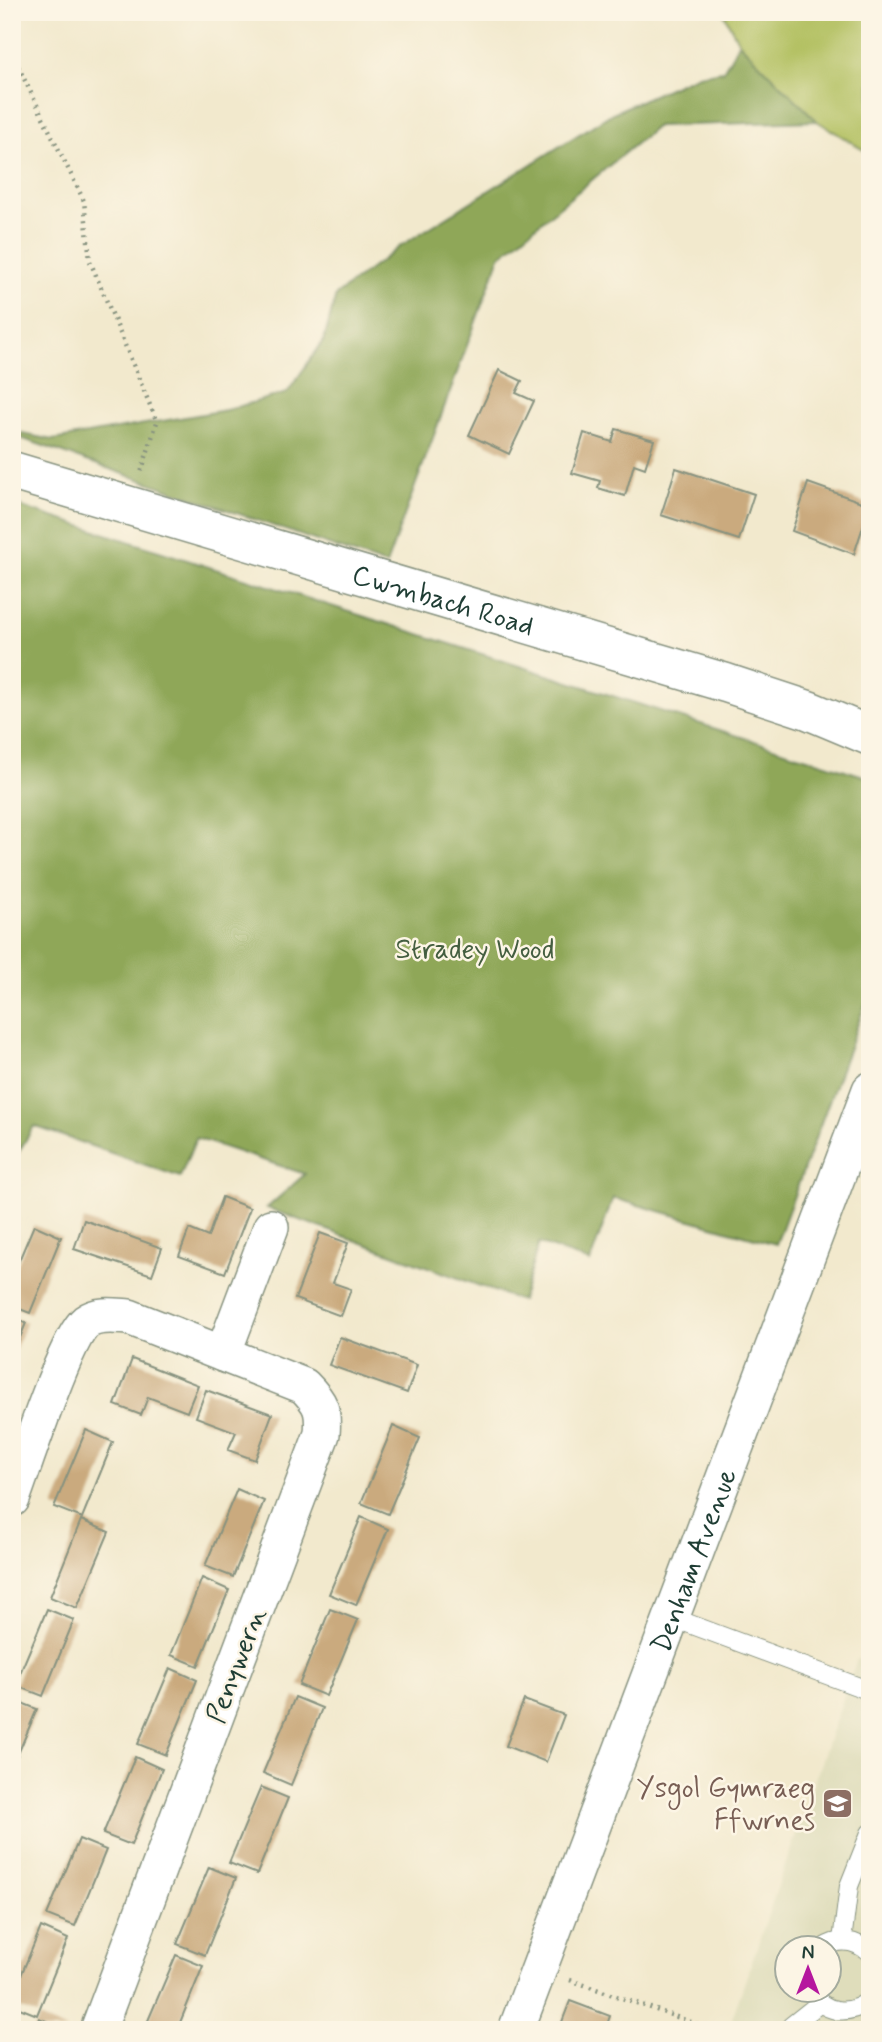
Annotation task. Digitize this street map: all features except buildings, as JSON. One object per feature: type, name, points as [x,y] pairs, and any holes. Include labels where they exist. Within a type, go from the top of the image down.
[{"type":"main road","name":"Cwmbach Road","points":[[13,472],[726,683],[808,710],[870,736]]},
{"type":"street","name":"Denham Avenue","points":[[516,2030],[870,1090]]},
{"type":"street","points":[[223,1354],[271,1227]]},
{"type":"street","name":"Penywern","points":[[12,1499],[71,1345],[86,1322],[104,1315],[129,1317],[304,1385],[316,1398],[324,1414],[322,1434],[98,2030]]},
{"type":"lane","points":[[671,1617],[870,1691]]},
{"type":"lane","points":[[843,1934],[849,1886],[870,1833]]},
{"type":"lane","points":[[844,1941],[853,1942],[870,1954]]},
{"type":"lane","points":[[824,2004],[830,2009],[852,2010],[870,1999]]},
{"type":"lane","points":[[790,2030],[809,2004]]},
{"type":"path","points":[[12,54],[84,201],[90,261],[157,422],[130,506]]},
{"type":"path","points":[[539,1969],[714,2030]]},
{"type":"shaded area","name":"Ysgol Gymraeg Ffwrnes","points":[[870,1657],[870,2030],[728,2030],[857,1659]]},
{"type":"green space","points":[[723,12],[870,12],[870,154],[817,121],[739,43]]},
{"type":"green space","points":[[739,43],[817,121],[657,126],[500,256],[386,565],[12,435],[12,432],[53,440],[226,410],[287,393],[324,340],[336,295],[402,245],[613,113],[698,75],[723,71]]},
{"type":"green space","name":"Stradey Wood","points":[[12,504],[870,778],[870,991],[776,1244],[613,1198],[590,1262],[539,1243],[521,1301],[267,1208],[305,1174],[196,1138],[180,1177],[34,1126],[12,1163]]},
{"type":"place","name":"Ysgol Gymraeg Ffwrnes","points":[[838,1803]]}]
